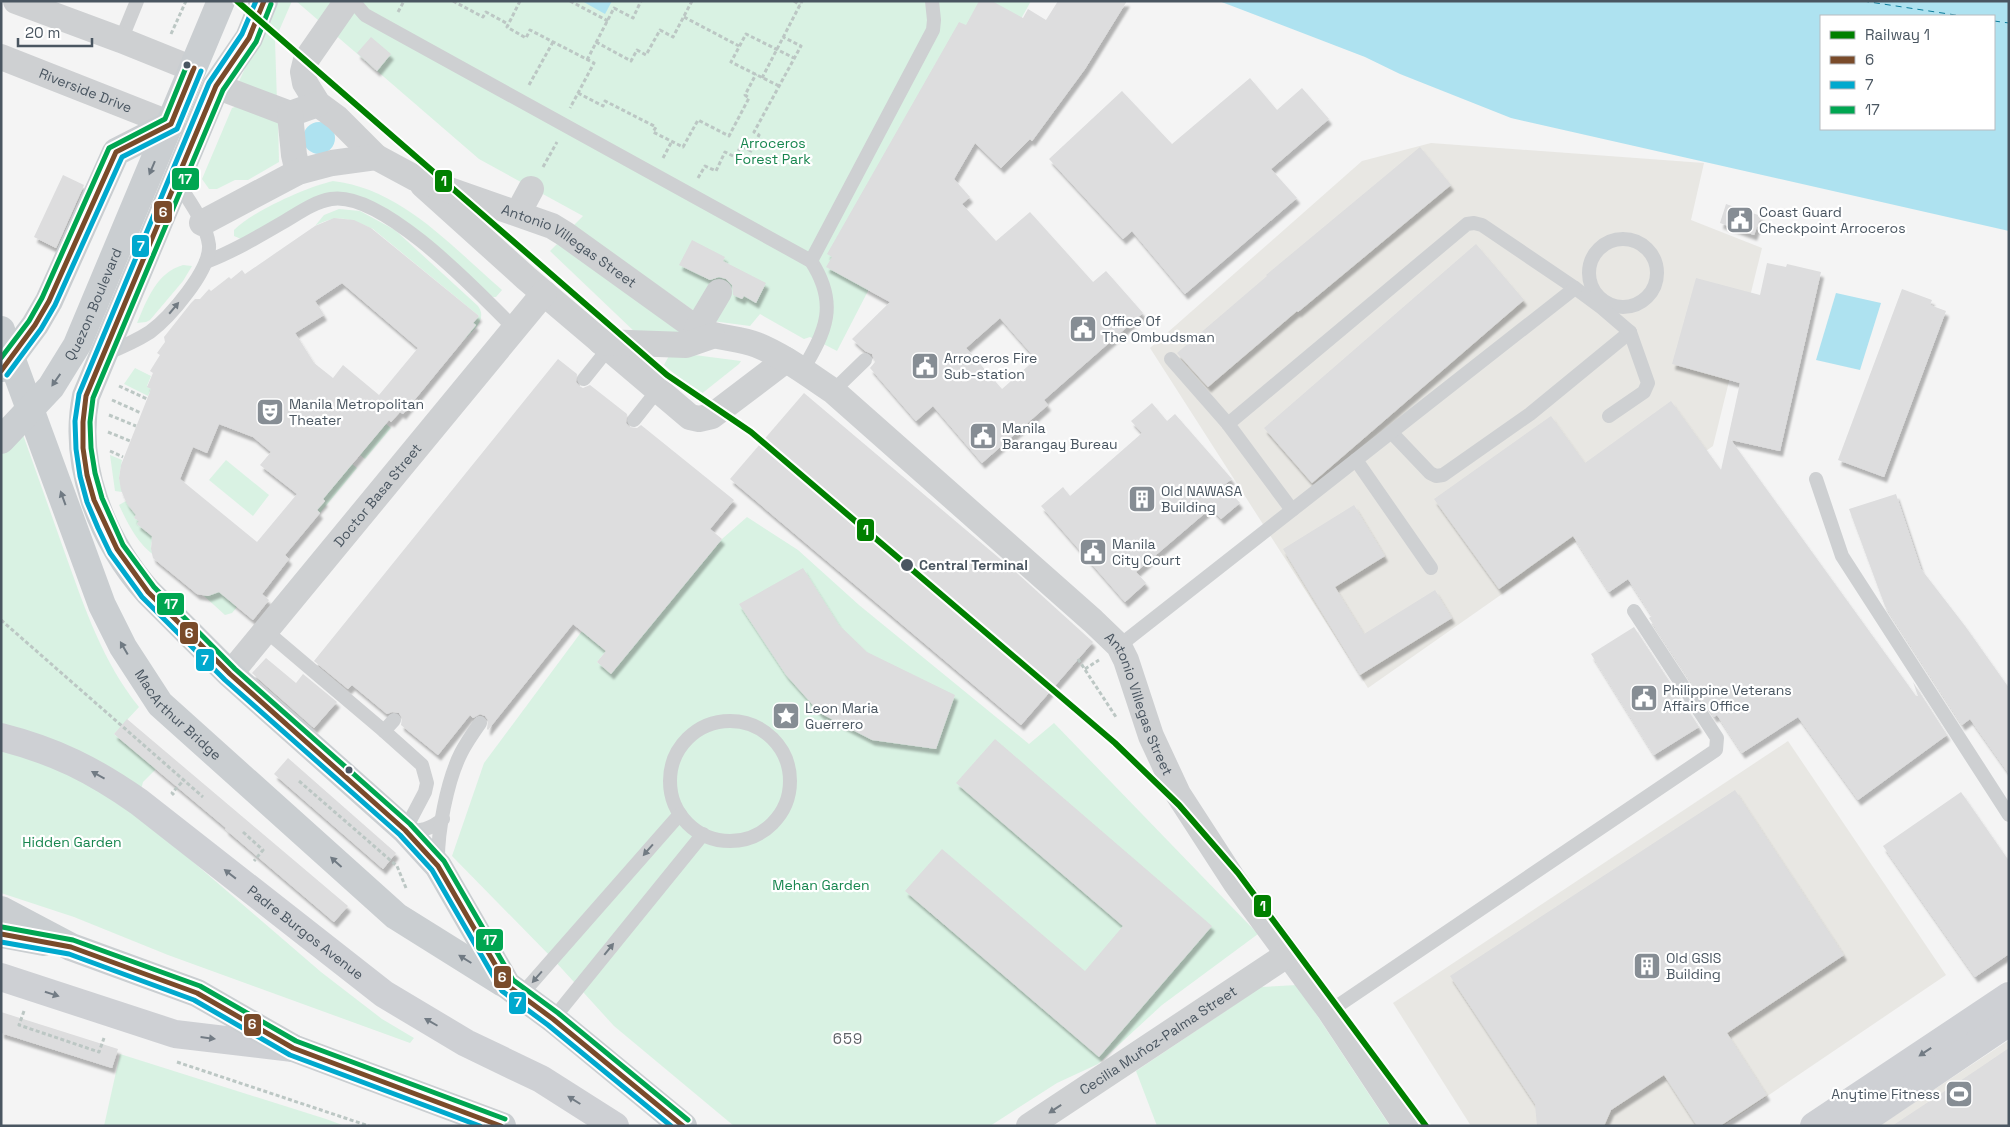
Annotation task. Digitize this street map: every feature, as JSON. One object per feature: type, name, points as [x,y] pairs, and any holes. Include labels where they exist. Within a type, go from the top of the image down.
[{"type":"main road","name":"Quezon Boulevard","points":[[1,440],[51,387],[77,345],[221,1]]},
{"type":"main road","name":"Quezon Boulevard","points":[[264,1],[249,38],[216,86],[86,396],[82,417],[82,437],[88,475],[104,521],[116,548],[136,578],[230,674],[405,830],[438,866],[514,990],[553,1019],[683,1126]]},
{"type":"main road","points":[[1,371],[49,301],[116,152],[171,124]]},
{"type":"main road","name":"MacArthur Bridge","points":[[1,330],[102,605],[123,647],[160,704],[396,916],[514,990]]},
{"type":"main road","name":"Padre Burgos Avenue","points":[[1,737],[35,746],[70,760],[108,781],[139,802],[384,994],[466,1043],[541,1079],[615,1126]]},
{"type":"main road","points":[[1,910],[71,947],[197,993],[292,1048],[502,1126]]},
{"type":"main road","points":[[1,934],[71,947]]},
{"type":"main road","points":[[3,978],[175,1034],[292,1048]]},
{"type":"main road","points":[[1814,1126],[1997,1022],[2009,996]]},
{"type":"main road","points":[[1855,1126],[1955,1045]]},
{"type":"street","points":[[16,1],[160,54],[193,69]]},
{"type":"street","name":"Antonio Villegas Street","points":[[347,1],[306,60],[303,72],[305,83],[318,104],[338,118],[376,157],[415,178],[540,221],[565,234],[705,332],[754,344],[794,365],[833,391],[1119,646],[1131,674],[1151,736],[1178,794],[1235,882],[1330,1011],[1406,1126]]},
{"type":"street","name":"Riverside Drive","points":[[1,57],[171,124]]},
{"type":"street","points":[[216,86],[290,114],[318,104]]},
{"type":"street","points":[[290,114],[294,156],[298,172]]},
{"type":"street","points":[[202,223],[298,172],[376,157]]},
{"type":"street","name":"Antonio Villegas Street","points":[[415,178],[544,293],[657,391],[690,417],[706,419],[794,365]]},
{"type":"street","points":[[518,213],[532,189]]},
{"type":"street","points":[[705,332],[719,292]]},
{"type":"street","name":"Doctor Basa Street","points":[[230,674],[544,293]]},
{"type":"street","name":"Antonio Villegas Street","points":[[605,346],[686,345],[705,332]]},
{"type":"street","name":"Cecilia Muñoz-Palma Street","points":[[1029,1126],[1287,954]]},
{"type":"lane","points":[[121,40],[137,1]]},
{"type":"lane","points":[[353,1],[365,14],[811,261],[819,273],[824,286],[825,327],[820,341],[794,365]]},
{"type":"lane","points":[[811,261],[932,30],[934,20],[932,1]]},
{"type":"lane","points":[[102,356],[131,343],[158,326],[189,289],[206,262],[209,248],[207,234],[176,179]]},
{"type":"lane","points":[[206,262],[244,245],[309,207],[332,199],[344,198],[381,212],[408,230],[480,294],[514,328]]},
{"type":"lane","points":[[1228,424],[1467,224],[1474,223],[1482,225],[1603,305],[1630,306],[1643,300],[1652,291],[1656,278],[1656,265],[1651,253],[1641,244],[1629,239],[1615,240],[1603,245],[1594,255],[1590,267],[1590,280],[1595,292],[1603,305],[1630,332],[1648,383],[1644,392],[1609,416]]},
{"type":"lane","points":[[1119,646],[1575,288]]},
{"type":"lane","points":[[1391,432],[1430,473],[1436,476],[1443,475],[1530,414],[1630,332]]},
{"type":"lane","points":[[584,379],[605,346]]},
{"type":"lane","points":[[1171,359],[1228,424],[1292,510]]},
{"type":"lane","points":[[833,391],[865,360]]},
{"type":"lane","points":[[634,420],[657,391]]},
{"type":"lane","points":[[1356,460],[1431,568]]},
{"type":"lane","points":[[1816,479],[1842,556],[2009,815]]},
{"type":"lane","points":[[1330,1011],[1716,750],[1717,738],[1634,610]]},
{"type":"lane","points":[[266,630],[416,758],[426,774],[427,783],[425,792],[405,830],[415,832],[426,830],[435,826],[442,819]]},
{"type":"lane","points":[[384,731],[394,720]]},
{"type":"lane","points":[[729,720],[750,724],[768,734],[782,749],[790,768],[791,789],[784,809],[771,826],[754,837],[734,841],[714,839],[703,834],[697,832],[680,814],[673,802],[670,784],[672,764],[680,747],[694,733],[710,724],[729,720]]},
{"type":"lane","points":[[438,866],[442,819],[449,788],[460,755],[480,723]]},
{"type":"lane","points":[[514,990],[680,814]]},
{"type":"lane","points":[[553,1019],[703,834]]},
{"type":"path","points":[[160,54],[186,1]]},
{"type":"path","points":[[452,1],[483,17],[486,12],[508,24],[507,27],[526,38],[530,30],[594,63],[532,189]]},
{"type":"path","points":[[508,24],[520,1]]},
{"type":"path","points":[[570,1],[608,21]]},
{"type":"path","points":[[587,60],[614,8],[632,18],[641,1]]},
{"type":"path","points":[[596,42],[631,60],[637,50],[646,55],[660,30],[673,37],[692,1]]},
{"type":"path","points":[[762,78],[801,3],[794,1]]},
{"type":"path","points":[[684,17],[740,46]]},
{"type":"path","points":[[779,86],[731,62],[746,34],[794,58]]},
{"type":"path","points":[[690,194],[705,166],[716,171],[725,152],[735,157],[741,146],[751,151],[759,135],[754,132],[801,46],[783,37]]},
{"type":"path","points":[[521,102],[552,42]]},
{"type":"path","points":[[578,93],[603,106],[605,101],[656,127],[653,132],[683,147],[698,120],[729,136],[749,98],[745,95],[756,74]]},
{"type":"path","points":[[119,386],[147,399]]},
{"type":"path","points":[[112,400],[141,412]]},
{"type":"path","points":[[108,415],[136,426]]},
{"type":"path","points":[[105,431],[130,441]]},
{"type":"path","points":[[105,449],[124,457]]},
{"type":"path","points":[[1,620],[203,797]]},
{"type":"path","points":[[299,781],[397,866],[408,892]]},
{"type":"path","points":[[243,832],[263,850]]},
{"type":"path","points":[[32,1014],[24,1011],[19,1025],[57,1036],[99,1052],[104,1038]]},
{"type":"path","points":[[95,1035],[113,1041]]},
{"type":"path","points":[[170,1060],[369,1126]]},
{"type":"shaded area","points":[[1431,143],[1704,163],[1691,220],[1762,248],[1713,446],[1368,688],[1150,348],[1362,161]]},
{"type":"shaded area","points":[[1788,741],[1946,975],[1723,1126],[1471,1126],[1393,1003]]},
{"type":"shaded area","points":[[2009,1040],[2009,1126],[1879,1126]]},
{"type":"green space","points":[[275,1],[292,1],[275,40],[277,102],[237,86]]},
{"type":"green space","name":"Arroceros Forest Park","points":[[296,1],[1031,1],[868,291],[837,351],[810,337],[804,339],[760,314],[750,326],[712,321],[697,313],[573,226],[583,216],[479,159]]},
{"type":"green space","points":[[243,104],[278,119],[279,162],[248,180],[235,180],[217,189],[209,189],[202,179],[232,108]]},
{"type":"green space","points":[[333,181],[358,186],[381,195],[404,208],[425,222],[502,290],[496,297],[493,297],[343,193],[241,239],[234,236],[234,230],[254,215],[295,194]]},
{"type":"green space","points":[[339,209],[360,211],[395,230],[478,306],[481,316],[475,329],[463,341],[460,339],[479,316],[373,229],[344,219],[331,220],[315,226],[324,215]]},
{"type":"green space","points":[[559,242],[685,336],[636,333],[550,251]]},
{"type":"green space","points":[[183,265],[192,266],[183,281],[150,320],[137,323],[159,281],[166,274]]},
{"type":"green space","points":[[671,352],[741,361],[700,395],[664,365]]},
{"type":"green space","points":[[135,368],[151,376],[147,386],[151,389],[148,396],[124,384]]},
{"type":"green space","points":[[386,424],[391,428],[365,459],[360,455]]},
{"type":"green space","name":"Hidden Garden","points":[[21,429],[73,576],[96,634],[115,672],[139,707],[114,734],[156,769],[143,782],[135,812],[321,972],[382,1019],[414,1038],[410,1043],[168,955],[74,917],[1,893],[1,452]]},
{"type":"green space","points":[[110,455],[122,460],[119,478],[122,492],[115,491]]},
{"type":"green space","points":[[226,460],[269,495],[253,516],[209,480]]},
{"type":"green space","points":[[352,464],[357,468],[320,513],[317,510],[325,501],[323,499]]},
{"type":"green space","points":[[126,501],[136,515],[134,518],[139,521],[137,524],[154,538],[151,548],[156,557],[149,552],[134,534],[126,520],[119,505]]},
{"type":"green space","name":"Mehan Garden","points":[[747,517],[798,550],[859,605],[1029,744],[1054,723],[1258,934],[1162,1005],[1098,1064],[1057,1083],[990,1126],[734,1126],[614,1026],[553,959],[452,856],[484,763],[582,631],[606,651],[597,662],[611,673],[722,539]]},
{"type":"green space","points":[[217,590],[237,607],[232,613],[225,615],[203,595],[208,596]]},
{"type":"green space","points":[[1297,985],[1390,1126],[1157,1126],[1136,1071],[1261,987]]},
{"type":"green space","points":[[120,1054],[326,1119],[345,1126],[104,1126]]},
{"type":"water","points":[[582,1],[612,1],[605,14]]},
{"type":"water","points":[[1219,1],[2009,1],[2009,231],[1511,118],[1400,74],[1365,57]]},
{"type":"water","points":[[319,122],[325,123],[330,127],[334,132],[334,144],[330,149],[325,153],[319,154],[313,153],[308,149],[304,144],[303,138],[304,132],[308,127],[313,123]]},
{"type":"water","points":[[1836,293],[1881,303],[1860,370],[1816,360]]},
{"type":"building","points":[[979,1],[992,1],[1023,18],[1028,9],[1046,20],[1058,1],[1127,1],[1085,69],[1032,141],[1030,139],[1001,168],[975,143],[954,179],[970,197],[962,204],[996,241],[1030,212],[1093,282],[1106,271],[1143,313],[1044,400],[1048,405],[982,463],[933,406],[916,421],[870,368],[875,362],[872,354],[865,351],[852,339],[890,302],[826,267],[832,257],[827,254],[959,22],[966,25]],"holes":[[[1000,318],[1036,359],[1002,389],[966,348]]]},
{"type":"building","points":[[371,37],[391,54],[377,71],[357,53]]},
{"type":"building","points":[[1250,78],[1277,110],[1302,88],[1329,119],[1271,169],[1297,198],[1185,294],[1132,231],[1123,239],[1049,159],[1122,91],[1172,144]]},
{"type":"building","points":[[1420,147],[1451,185],[1297,311],[1208,387],[1177,353],[1266,275]]},
{"type":"building","points":[[63,175],[84,185],[56,248],[34,237]]},
{"type":"building","name":"Coast Guard Checkpoint Arroceros","points":[[1726,204],[1761,216],[1754,235],[1720,223]]},
{"type":"building","name":"Manila Metropolitan Theater","points":[[334,218],[354,220],[371,228],[479,316],[473,323],[476,325],[403,414],[400,412],[391,422],[389,420],[323,499],[325,501],[317,510],[320,513],[285,555],[289,559],[262,594],[269,600],[253,620],[219,592],[208,596],[197,594],[153,558],[151,549],[152,536],[137,524],[139,521],[134,518],[136,515],[127,504],[121,490],[119,478],[121,465],[151,389],[147,387],[153,373],[150,371],[160,355],[157,353],[165,342],[164,337],[191,303],[195,299],[200,299],[209,289],[211,291],[242,270],[245,274],[315,226]],"holes":[[[342,283],[418,348],[379,395],[343,365],[333,378],[314,363],[295,333],[324,315],[315,301]],[[219,424],[253,437],[271,452],[260,465],[297,494],[257,542],[180,479],[193,447],[207,453]]]},
{"type":"building","points":[[692,240],[725,257],[723,261],[766,283],[756,303],[744,296],[742,299],[733,295],[732,285],[726,279],[719,277],[710,280],[679,265]]},
{"type":"building","points":[[1476,244],[1524,300],[1312,483],[1264,428]]},
{"type":"building","points":[[1767,263],[1786,267],[1787,264],[1821,272],[1780,451],[1731,440],[1916,696],[1918,696],[1913,682],[1947,735],[1858,800],[1798,717],[1742,753],[1717,715],[1714,717],[1649,618],[1652,616],[1628,579],[1609,592],[1573,536],[1499,589],[1434,499],[1551,416],[1585,463],[1671,401],[1721,470],[1740,383],[1672,364],[1696,278],[1760,295]]},
{"type":"building","points":[[1902,289],[1932,300],[1930,305],[1946,311],[1884,477],[1838,460]]},
{"type":"building","points":[[558,359],[577,374],[576,382],[579,386],[583,388],[590,385],[627,414],[626,423],[629,427],[637,428],[641,425],[734,500],[710,529],[722,539],[611,674],[597,662],[606,651],[573,624],[488,730],[488,720],[485,716],[480,714],[473,718],[470,715],[438,755],[401,725],[402,718],[399,713],[392,712],[387,714],[352,685],[348,689],[314,661]]},
{"type":"building","name":"Central Terminal","points":[[804,393],[1018,574],[1093,642],[1021,725],[730,479]]},
{"type":"building","name":"Old NAWASA Building","points":[[1152,403],[1167,421],[1175,414],[1232,479],[1224,485],[1240,503],[1221,519],[1211,508],[1136,572],[1146,583],[1125,602],[1041,506],[1063,487],[1070,496],[1142,433],[1131,421]]},
{"type":"building","points":[[1896,494],[1921,569],[2009,688],[2009,774],[1970,719],[1962,725],[1885,606],[1849,509]]},
{"type":"building","points":[[1354,505],[1385,556],[1335,587],[1364,634],[1435,590],[1452,618],[1360,675],[1283,549]]},
{"type":"building","points":[[803,568],[839,625],[867,652],[955,695],[936,749],[872,740],[820,713],[786,675],[739,604]]},
{"type":"building","points":[[1634,627],[1699,727],[1654,755],[1591,654]]},
{"type":"building","points":[[266,658],[296,683],[303,674],[337,702],[314,728],[252,673]]},
{"type":"building","points":[[127,719],[348,906],[334,922],[114,734]]},
{"type":"building","points":[[995,739],[1212,926],[1099,1057],[905,891],[942,849],[1085,971],[1123,926],[956,783]]},
{"type":"building","points":[[288,758],[396,853],[383,869],[274,774]]},
{"type":"building","name":"Old GSIS Building","points":[[1735,790],[1844,955],[1727,1033],[1767,1095],[1720,1126],[1697,1126],[1664,1075],[1611,1110],[1604,1126],[1537,1126],[1535,1104],[1450,976]]},
{"type":"building","points":[[1961,792],[2009,861],[2009,954],[1975,977],[1883,846]]},
{"type":"building","points":[[1,1012],[118,1049],[112,1068],[1,1033]]},
{"type":"building","points":[[2009,1048],[2009,1126],[1892,1126],[1975,1071]]},
{"type":"ferry route","points":[[1863,1],[1955,15]]},
{"type":"ferry route","points":[[1995,21],[2009,23]]},
{"type":"rail line","name":"1","points":[[237,1],[667,375],[751,432],[1115,743],[1179,805],[1238,873],[1426,1126]]},
{"type":"transit line","name":"7","points":[[256,1],[242,34],[209,83],[79,394],[75,421],[76,449],[80,476],[87,502],[110,553],[142,597],[225,680],[400,835],[432,870],[502,991],[548,1025],[671,1126]]},
{"type":"transit line","name":"6","points":[[264,1],[249,38],[216,86],[86,396],[83,448],[87,475],[94,500],[117,549],[148,592],[230,674],[405,830],[438,866],[507,985],[553,1019],[683,1126]]},
{"type":"transit line","name":"17","points":[[271,4],[256,42],[223,90],[93,398],[90,422],[91,448],[102,498],[123,545],[154,587],[235,669],[410,824],[444,861],[513,980],[558,1013],[688,1120]]},
{"type":"transit line","name":"17","points":[[1,358],[29,321],[42,298],[109,148],[165,119],[187,65]]},
{"type":"transit line","name":"6","points":[[1,371],[35,325],[49,301],[116,152],[171,124],[194,68]]},
{"type":"transit line","name":"7","points":[[7,375],[41,329],[55,305],[122,157],[177,129],[201,71]]},
{"type":"transit line","name":"17","points":[[2,927],[73,940],[200,986],[296,1041],[505,1119]]},
{"type":"transit line","name":"6","points":[[1,934],[71,947],[197,993],[293,1048],[501,1126]]},
{"type":"transit line","name":"7","points":[[1,942],[69,954],[194,1000],[290,1055],[480,1126]]},
{"type":"place","name":"Coast Guard Checkpoint Arroceros","points":[[1740,220]]},
{"type":"place","name":"Office Of The Ombudsman","points":[[1083,329]]},
{"type":"place","name":"Arroceros Fire Sub-station","points":[[925,366]]},
{"type":"place","name":"Manila Metropolitan Theater","points":[[270,412]]},
{"type":"place","name":"Manila Barangay Bureau","points":[[983,436]]},
{"type":"place","name":"Old NAWASA Building","points":[[1142,499]]},
{"type":"place","name":"Manila City Court","points":[[1093,552]]},
{"type":"place","name":"Central Terminal","points":[[907,565]]},
{"type":"place","name":"Philippine Veterans Affairs Office","points":[[1644,698]]},
{"type":"place","name":"Leon Maria Guerrero","points":[[786,716]]},
{"type":"place","name":"Old GSIS Building","points":[[1647,966]]},
{"type":"place","name":"Anytime Fitness","points":[[1959,1094]]},
{"type":"district","name":"659","points":[[848,1038]]}]
